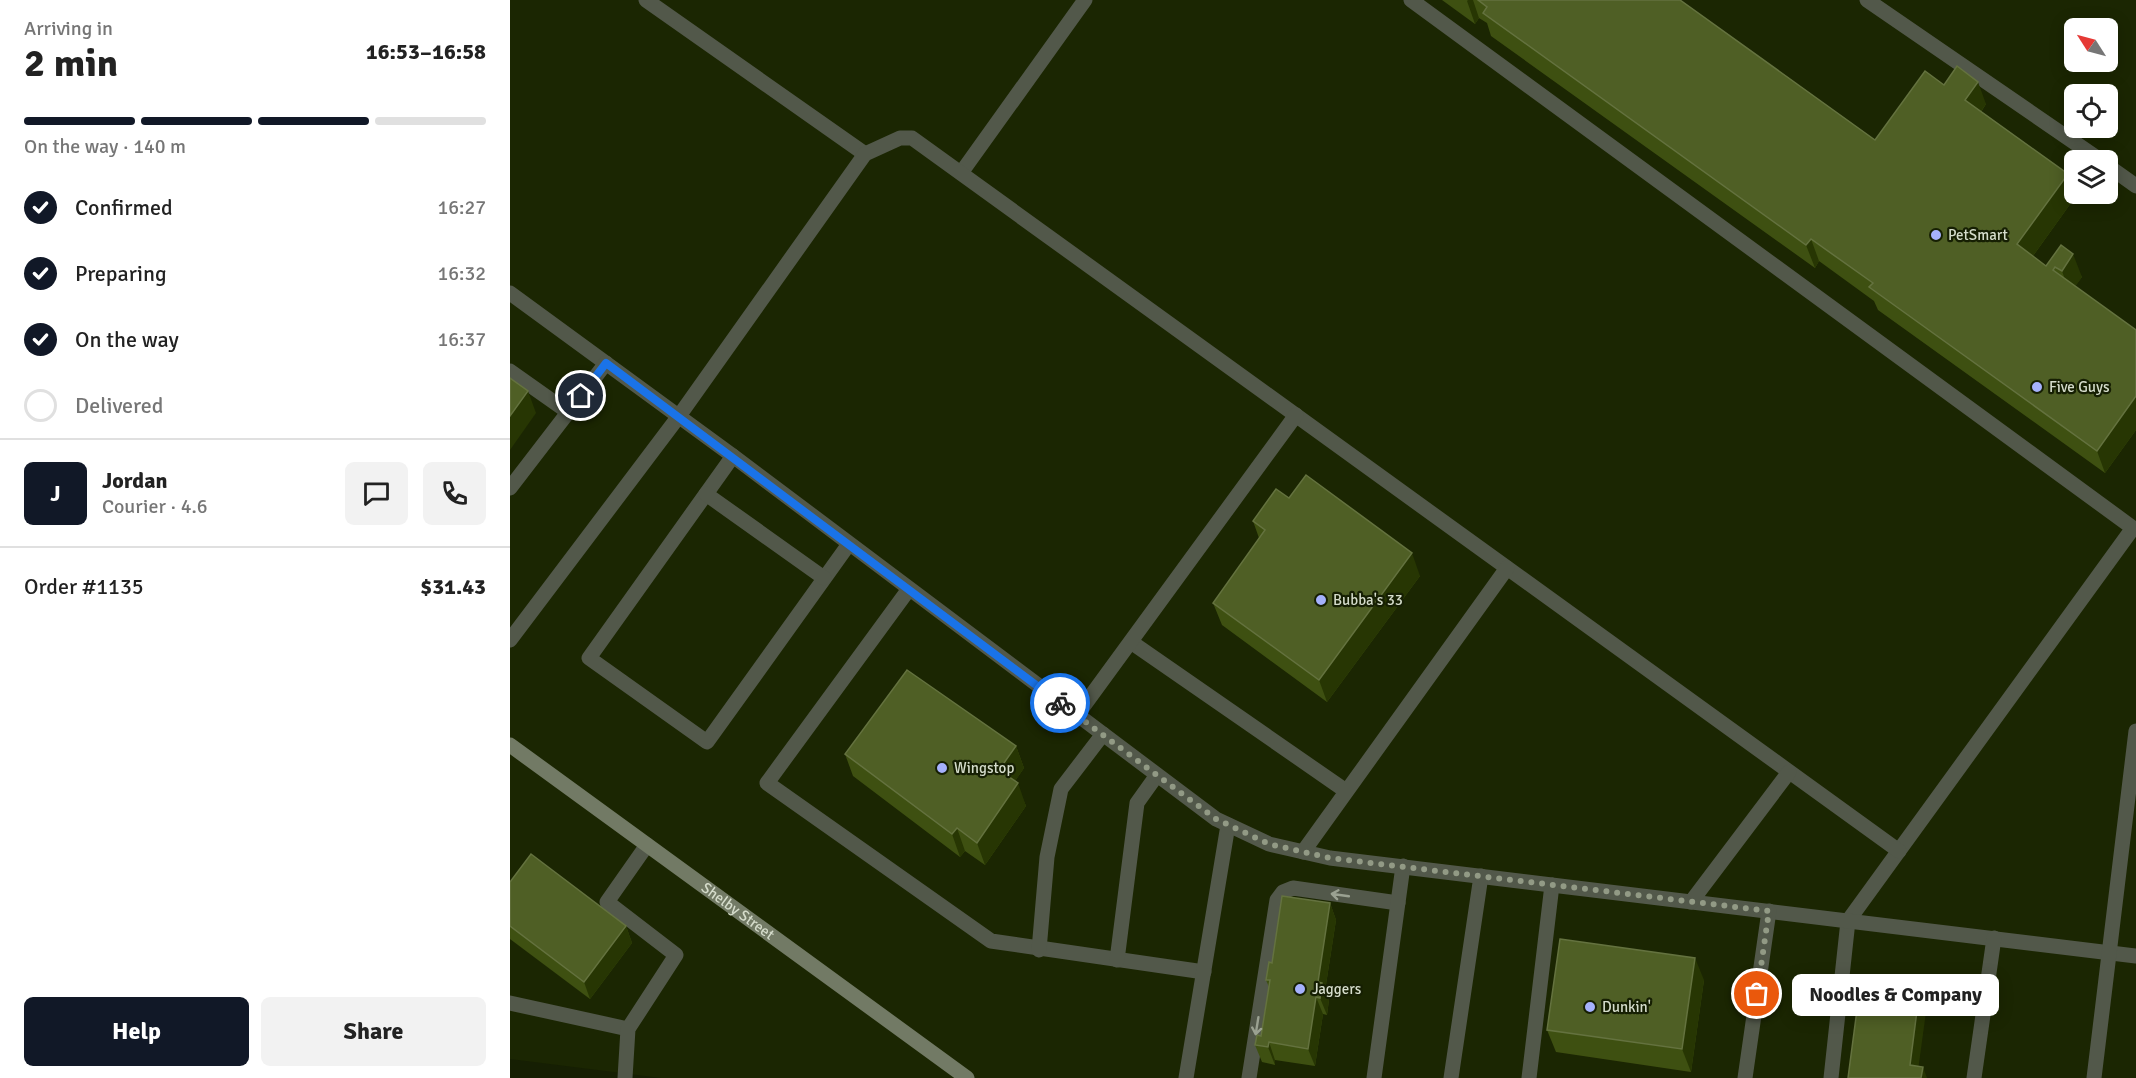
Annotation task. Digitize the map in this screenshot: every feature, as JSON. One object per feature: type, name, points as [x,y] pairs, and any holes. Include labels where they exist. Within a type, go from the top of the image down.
[{"type":"street","name":"Shelby Street","points":[[510,745],[967,1078]]},
{"type":"lane","points":[[646,0],[865,154]]},
{"type":"lane","points":[[961,173],[1085,0]]},
{"type":"lane","points":[[1411,0],[2135,528],[1848,921],[1831,1078]]},
{"type":"lane","points":[[1867,0],[2085,150]]},
{"type":"lane","points":[[510,640],[679,416],[865,154],[900,138],[912,138],[1899,851]]},
{"type":"lane","points":[[2118,173],[2136,186]]},
{"type":"lane","points":[[510,293],[733,456],[1216,819],[1269,844],[1330,858],[2136,956]]},
{"type":"lane","points":[[510,488],[606,363]]},
{"type":"lane","points":[[510,371],[568,412]]},
{"type":"lane","points":[[1077,715],[1296,415]]},
{"type":"lane","points":[[733,456],[589,658],[707,742],[849,544]]},
{"type":"lane","points":[[706,494],[824,578]]},
{"type":"lane","points":[[1303,852],[1506,568]]},
{"type":"lane","points":[[909,589],[767,783],[991,941],[1039,950],[1204,972]]},
{"type":"lane","points":[[1131,642],[1346,791]]},
{"type":"lane","points":[[2094,1078],[2136,731]]},
{"type":"lane","points":[[1039,950],[1047,856],[1061,789],[1103,734]]},
{"type":"lane","points":[[1691,902],[1789,772]]},
{"type":"lane","points":[[1117,960],[1137,803],[1157,775]]},
{"type":"lane","points":[[1186,1078],[1228,825]]},
{"type":"lane","points":[[625,1078],[628,1029],[676,955],[607,902],[647,845]]},
{"type":"lane","points":[[1374,1078],[1403,867]]},
{"type":"lane","points":[[1451,1078],[1481,876]]},
{"type":"lane","points":[[1529,1078],[1552,885]]},
{"type":"lane","points":[[1249,1078],[1277,900],[1283,892],[1293,888],[1398,903]]},
{"type":"lane","points":[[1745,1078],[1769,911]]},
{"type":"lane","points":[[1974,1078],[1994,938]]},
{"type":"lane","points":[[510,1004],[628,1029]]},
{"type":"shaded area","points":[[510,0],[2136,0],[2136,1078],[661,1078],[510,1059]]},
{"type":"building","points":[[1478,0],[1680,0],[1875,140],[1925,71],[1944,85],[1957,66],[1978,82],[1965,100],[2064,171],[2064,179],[2017,244],[2046,266],[2061,245],[2073,254],[2062,271],[2055,267],[2053,270],[2136,330],[2136,396],[2097,451],[1869,287],[1873,283],[1811,239],[1806,245],[1483,13],[1487,7]]},
{"type":"building","points":[[510,378],[528,391],[510,416]]},
{"type":"building","name":"Bubba's 33","points":[[1306,475],[1412,553],[1319,680],[1213,603],[1265,530],[1253,521],[1276,489],[1289,498]]},
{"type":"building","points":[[907,670],[1016,746],[999,770],[1018,783],[977,843],[957,828],[952,834],[845,754]]},
{"type":"building","points":[[531,854],[626,926],[584,982],[510,926],[510,882]]},
{"type":"building","name":"Jaggers","points":[[1282,896],[1330,903],[1318,982],[1322,983],[1320,998],[1316,997],[1308,1049],[1269,1042],[1268,1047],[1255,1045],[1257,1035],[1261,1036],[1270,980],[1266,980],[1269,962],[1272,963]]},
{"type":"building","points":[[1560,939],[1695,958],[1682,1049],[1547,1030]]},
{"type":"building","points":[[1860,987],[1919,995],[1910,1065],[1923,1067],[1921,1078],[1848,1078]]},
{"type":"way so far","points":[[1060,703],[1216,819],[1269,844],[1330,858],[1769,911],[1757,994]]},
{"type":"place","name":"PetSmart","points":[[1936,235]]},
{"type":"place","name":"Five Guys","points":[[2037,387]]},
{"type":"place","name":"Bubba's 33","points":[[1321,600]]},
{"type":"place","name":"Wingstop","points":[[942,768]]},
{"type":"place","name":"Jaggers","points":[[1300,989]]},
{"type":"place","name":"Noodles & Company","points":[[1757,994]]},
{"type":"place","name":"Dunkin'","points":[[1590,1007]]},
{"type":"route","points":[[581,396],[606,363],[1060,703]]}]
